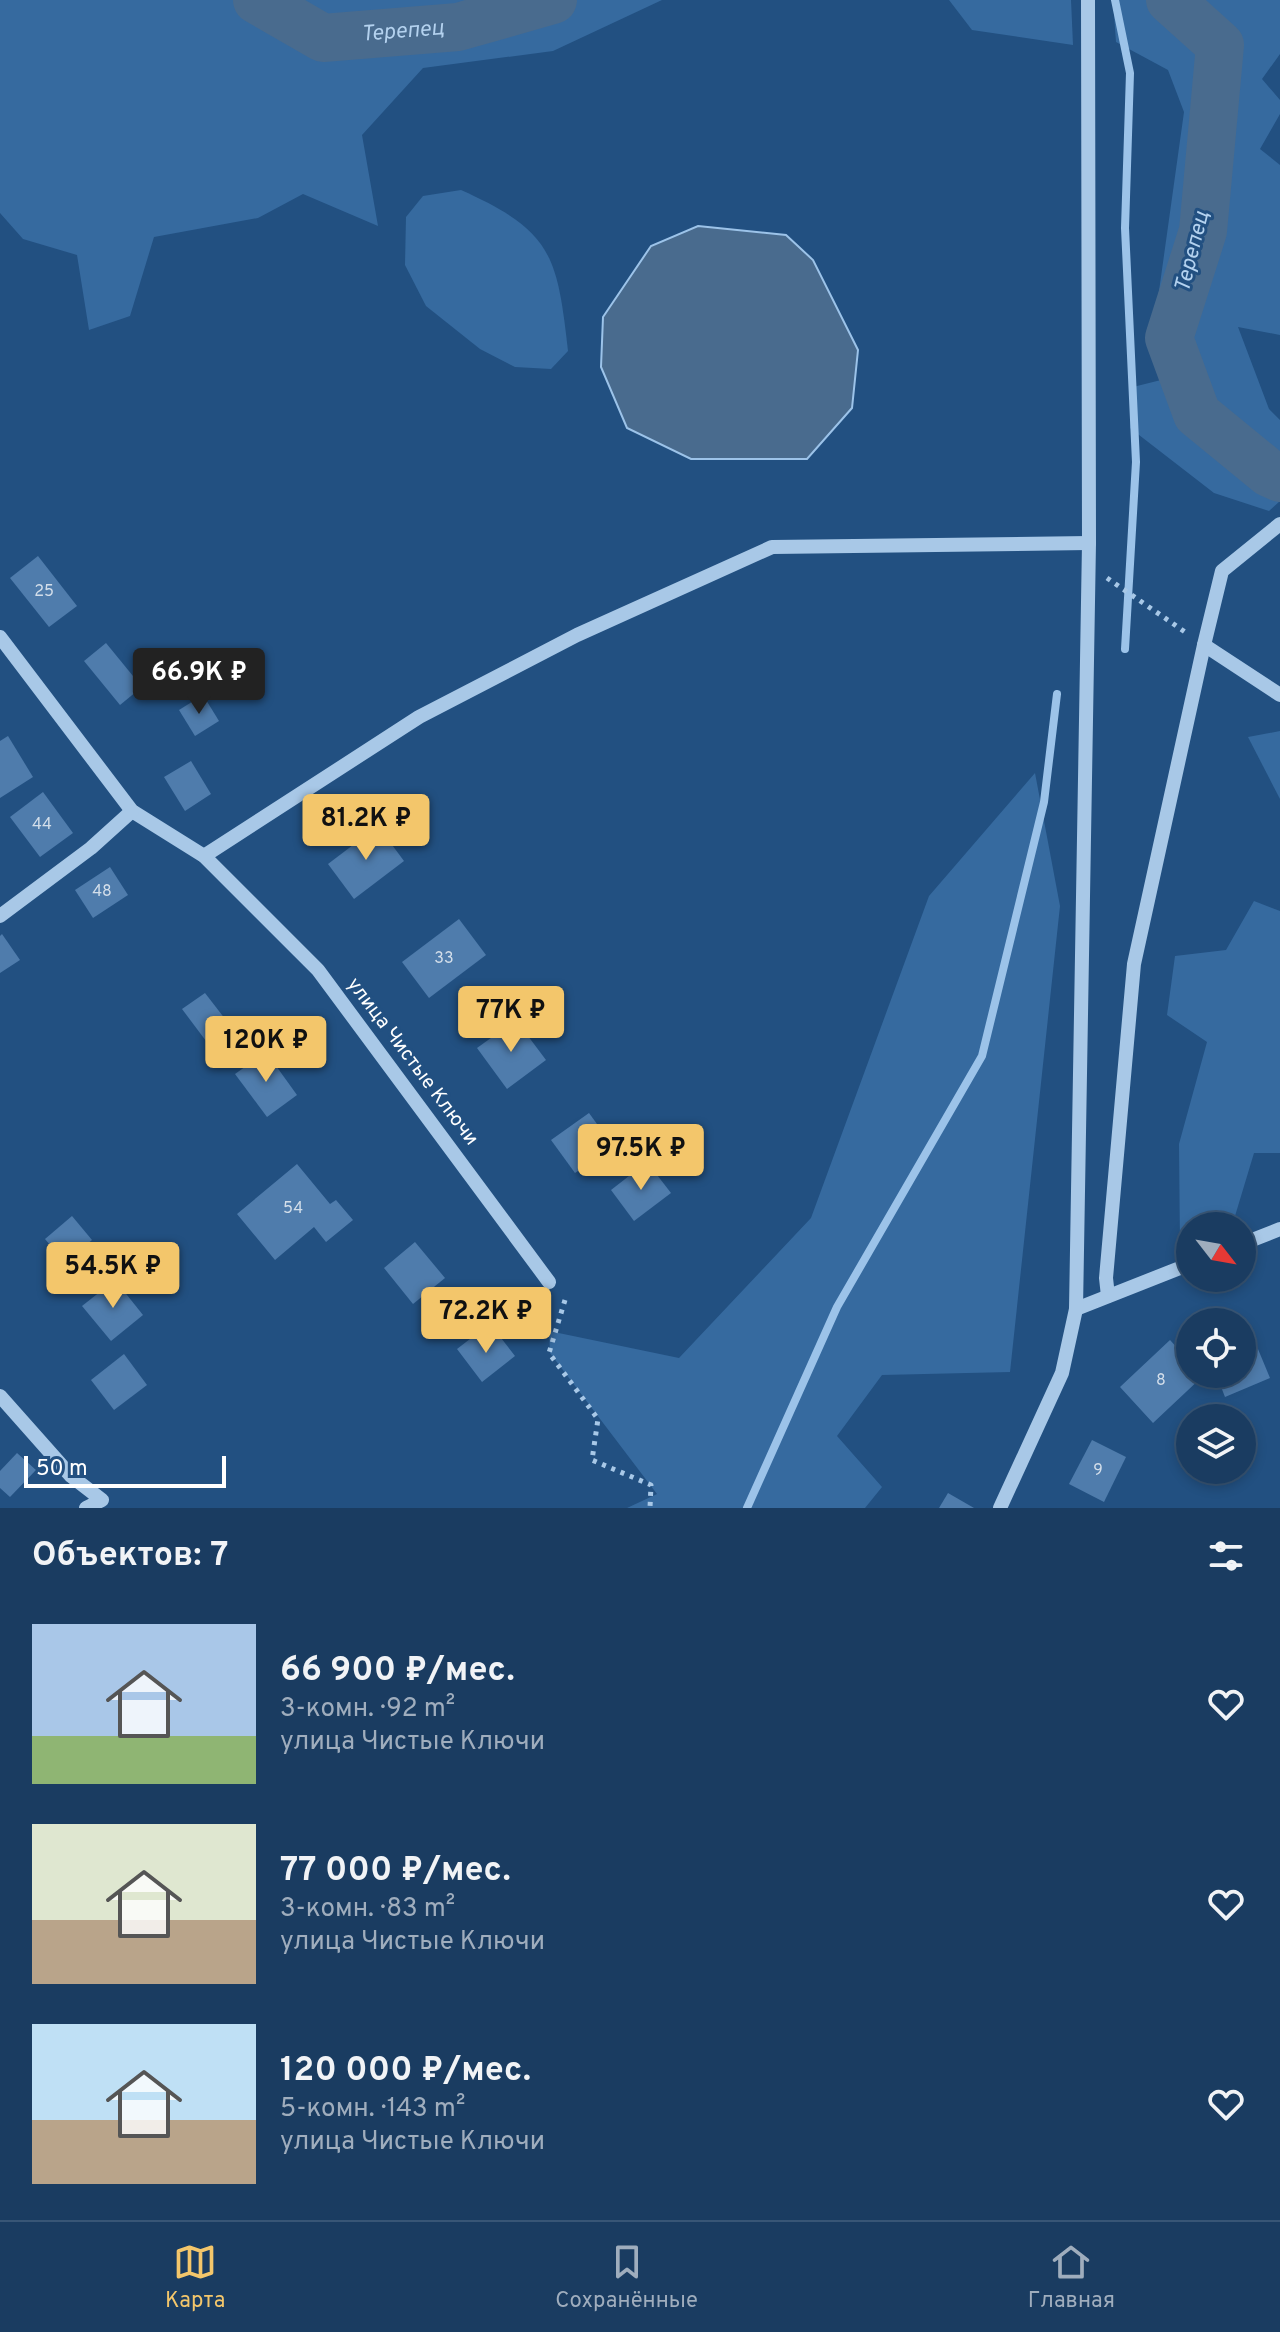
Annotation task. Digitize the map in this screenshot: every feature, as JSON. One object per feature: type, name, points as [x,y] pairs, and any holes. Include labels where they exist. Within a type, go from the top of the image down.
[{"type":"street","points":[[1000,1508],[1062,1373],[1076,1309],[1089,543],[1088,0]]},
{"type":"street","points":[[1108,1296],[1106,1278],[1134,964],[1204,645],[1222,571],[1280,524]]},
{"type":"street","points":[[204,856],[419,717],[577,635],[772,547],[1089,543]]},
{"type":"street","name":"улица Чистые Ключи","points":[[0,637],[132,811],[204,856],[318,970],[549,1282]]},
{"type":"street","points":[[1204,645],[1280,695]]},
{"type":"street","points":[[0,916],[91,848],[132,811]]},
{"type":"street","points":[[1256,1238],[1280,1229]]},
{"type":"street","points":[[1076,1309],[1176,1269]]},
{"type":"street","points":[[0,1396],[71,1476],[102,1500],[86,1508]]},
{"type":"path","points":[[1088,568],[1204,645]]},
{"type":"path","points":[[565,1300],[549,1353],[598,1419],[592,1460],[651,1485],[650,1508]]},
{"type":"shaded area","points":[[0,0],[662,0],[553,51],[423,68],[362,135],[378,226],[303,194],[258,218],[154,237],[130,316],[89,330],[77,255],[23,239],[0,213]]},
{"type":"shaded area","points":[[949,0],[1071,0],[1073,45],[972,30]]},
{"type":"shaded area","points":[[1113,0],[1280,0],[1280,54],[1262,79],[1280,100],[1280,114],[1260,149],[1280,165],[1280,335],[1238,327],[1269,409],[1280,420],[1280,501],[1269,511],[1214,493],[1130,428],[1133,387],[1165,379],[1153,334],[1184,112],[1168,70],[1116,42]]},
{"type":"shaded area","points":[[461,190],[515,219],[545,250],[560,292],[568,351],[551,369],[515,367],[480,349],[426,306],[405,265],[406,217],[423,196]]},
{"type":"shaded area","points":[[698,226],[786,235],[813,260],[858,350],[852,408],[807,459],[691,459],[627,428],[601,367],[603,317],[651,246]]},
{"type":"shaded area","points":[[1280,731],[1280,799],[1248,737]]},
{"type":"shaded area","points":[[1035,773],[1060,906],[1010,1372],[882,1375],[837,1436],[882,1487],[865,1508],[627,1508],[657,1494],[550,1353],[549,1331],[679,1358],[811,1218],[929,896]]},
{"type":"shaded area","points":[[1254,901],[1280,911],[1280,1153],[1254,1153],[1236,1212],[1180,1212],[1179,1144],[1207,1042],[1167,1015],[1175,956],[1226,950]]},
{"type":"building","points":[[38,556],[77,606],[49,627],[10,578]]},
{"type":"building","points":[[106,643],[142,687],[120,705],[84,661]]},
{"type":"building","points":[[203,695],[219,721],[195,736],[179,710]]},
{"type":"building","points":[[8,736],[33,777],[0,798],[0,741]]},
{"type":"building","points":[[191,761],[211,794],[185,811],[164,777]]},
{"type":"building","points":[[43,792],[73,833],[40,857],[10,817]]},
{"type":"building","points":[[378,826],[404,861],[354,899],[328,864]]},
{"type":"building","points":[[110,867],[128,895],[93,918],[75,890]]},
{"type":"building","points":[[459,919],[486,955],[429,998],[402,962]]},
{"type":"building","points":[[2,934],[20,960],[0,973],[0,936]]},
{"type":"building","points":[[205,993],[229,1024],[206,1041],[182,1009]]},
{"type":"building","points":[[516,1020],[546,1060],[507,1089],[477,1048]]},
{"type":"building","points":[[266,1052],[297,1095],[267,1117],[235,1074]]},
{"type":"building","points":[[589,1113],[613,1146],[575,1173],[551,1140]]},
{"type":"building","points":[[647,1162],[671,1193],[634,1221],[611,1190]]},
{"type":"building","points":[[297,1164],[330,1204],[336,1200],[353,1220],[326,1242],[314,1227],[275,1260],[237,1214]]},
{"type":"building","points":[[72,1216],[92,1240],[65,1263],[45,1239]]},
{"type":"building","points":[[415,1242],[445,1278],[413,1304],[384,1268]]},
{"type":"building","points":[[115,1280],[143,1315],[111,1341],[82,1306]]},
{"type":"building","points":[[479,1332],[486,1342],[498,1334],[515,1356],[482,1382],[457,1349]]},
{"type":"building","points":[[1170,1340],[1176,1347],[1176,1388],[1190,1388],[1153,1423],[1120,1387]]},
{"type":"building","points":[[1256,1344],[1270,1378],[1256,1384]]},
{"type":"building","points":[[124,1354],[147,1385],[114,1410],[91,1380]]},
{"type":"building","points":[[1221,1388],[1246,1388],[1225,1397]]},
{"type":"building","points":[[1092,1440],[1126,1457],[1104,1502],[1069,1484]]},
{"type":"building","points":[[17,1453],[36,1470],[10,1497],[0,1488],[0,1471]]},
{"type":"building","points":[[948,1493],[974,1508],[939,1508]]},
{"type":"waterway","name":"Терепец","points":[[257,0],[323,38],[458,27],[553,0]]},
{"type":"waterway","points":[[1115,0],[1130,73],[1125,228],[1136,462],[1125,649]]},
{"type":"waterway","name":"Терепец","points":[[1170,0],[1220,45],[1203,231],[1169,338],[1197,414],[1269,473],[1280,478]]},
{"type":"waterway","points":[[747,1508],[837,1307],[982,1056],[1044,802],[1057,694]]}]
